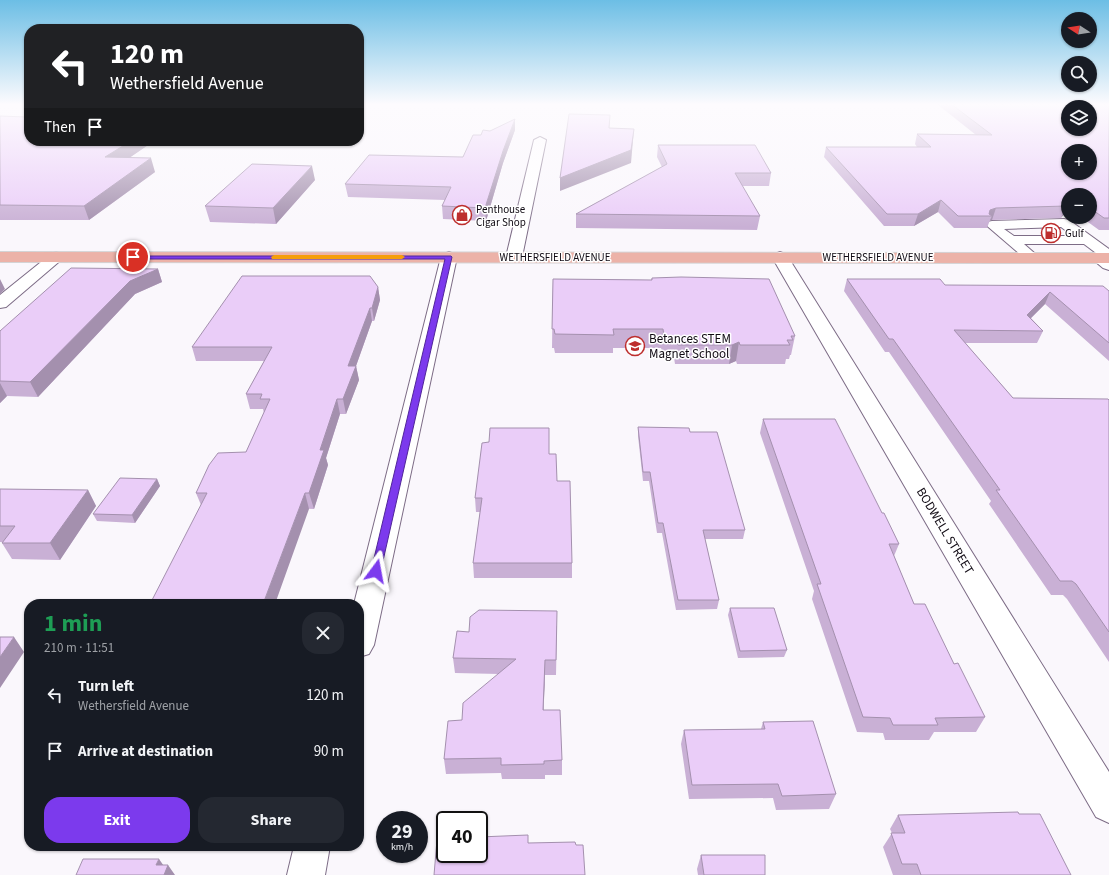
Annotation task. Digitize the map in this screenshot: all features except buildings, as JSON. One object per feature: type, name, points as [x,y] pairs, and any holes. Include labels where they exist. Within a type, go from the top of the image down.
[{"type":"main road","name":"WETHERSFIELD AVENUE","points":[[0,257],[780,257],[1106,259]]},
{"type":"street","points":[[514,257],[539,145]]},
{"type":"street","points":[[0,303],[56,257]]},
{"type":"street","points":[[364,623],[449,257]]},
{"type":"street","name":"BODWELL STREET","points":[[780,257],[1109,805]]},
{"type":"street","points":[[306,875],[311,851]]},
{"type":"lane","points":[[1033,258],[992,225],[1064,223],[1087,240],[1106,259]]},
{"type":"lane","points":[[1012,240],[1087,240]]},
{"type":"slow traffic","points":[[274,257],[402,257]]},
{"type":"place","name":"Penthouse Cigar Shop","points":[[462,215]]},
{"type":"place","name":"Gulf","points":[[1051,233]]},
{"type":"place","name":"Betances STEM Magnet School","points":[[635,346]]},
{"type":"route","points":[[133,257],[449,257],[376,571]]}]
